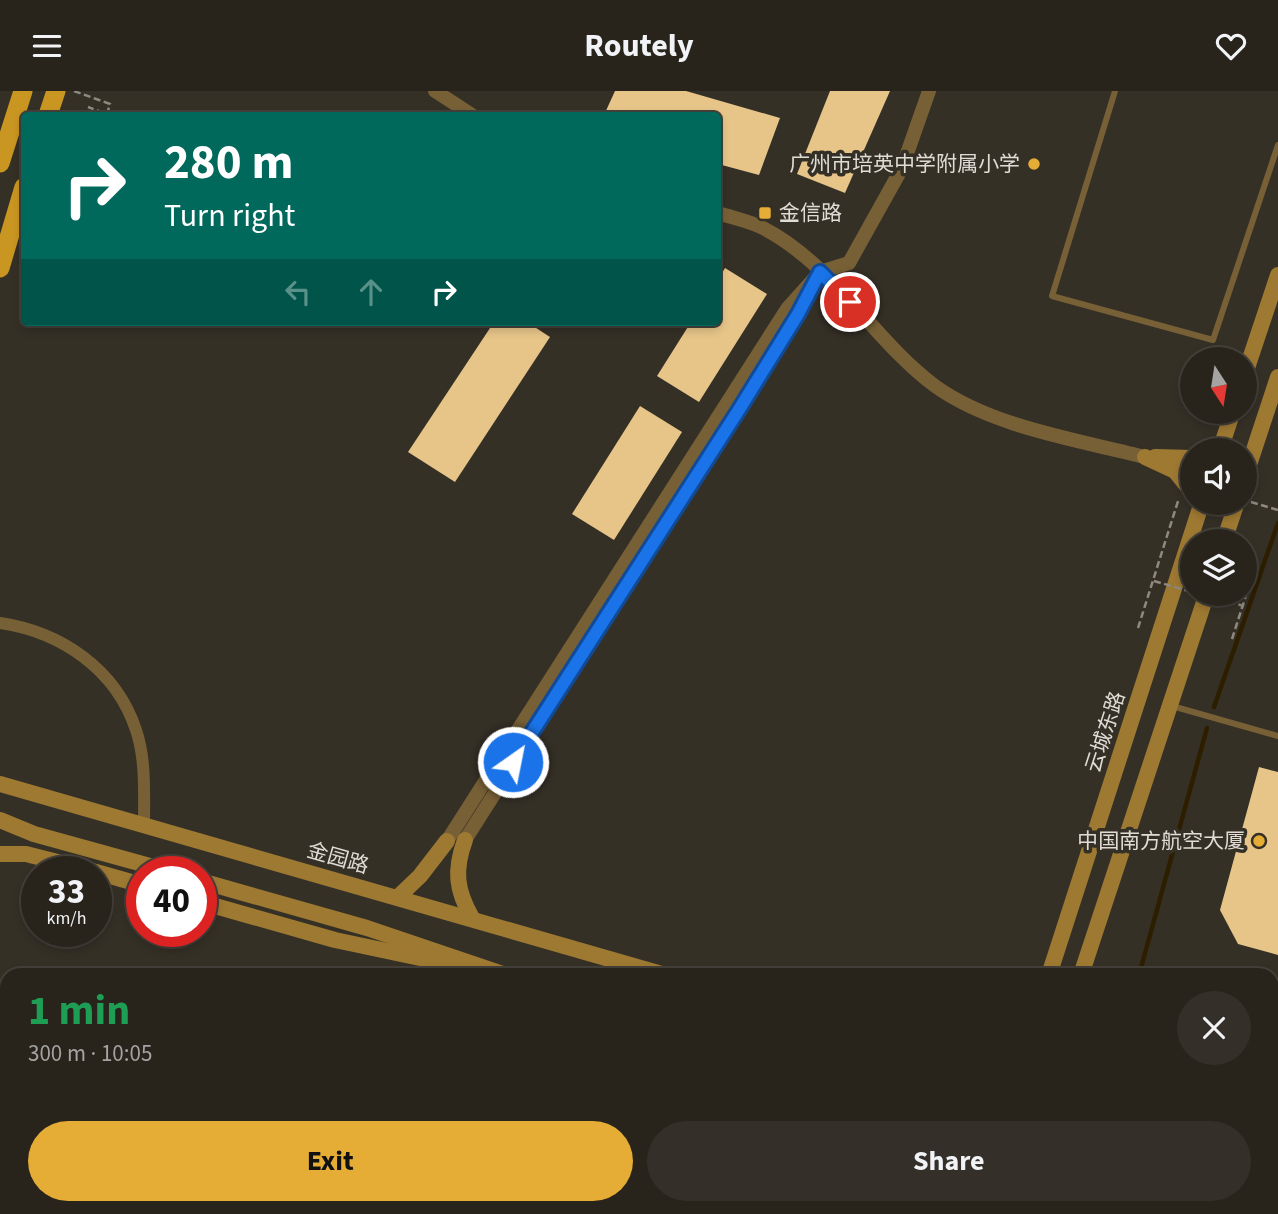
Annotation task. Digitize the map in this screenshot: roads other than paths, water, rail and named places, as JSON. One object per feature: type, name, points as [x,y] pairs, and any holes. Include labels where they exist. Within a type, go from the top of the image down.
[{"type":"highway","points":[[0,163],[4,143],[23,91]]},
{"type":"highway","points":[[49,112],[56,91]]},
{"type":"highway","points":[[0,268],[21,197]]},
{"type":"main road","points":[[1254,347],[1278,275]]},
{"type":"main road","points":[[1257,451],[1272,418],[1278,377]]},
{"type":"main road","points":[[1145,457],[1180,459]]},
{"type":"main road","points":[[1145,457],[1175,471],[1180,481]]},
{"type":"main road","name":"云城东路","points":[[1051,968],[1197,515]]},
{"type":"main road","points":[[1172,598],[1180,598]]},
{"type":"main road","points":[[1083,968],[1200,606]]},
{"type":"main road","name":"金园路","points":[[0,784],[641,968]]},
{"type":"main road","points":[[0,820],[34,834],[126,859]]},
{"type":"main road","points":[[465,840],[456,876],[461,899],[472,918]]},
{"type":"main road","points":[[398,897],[420,876],[447,841]]},
{"type":"main road","points":[[0,854],[34,856]]},
{"type":"main road","points":[[217,886],[368,928],[486,968]]},
{"type":"main road","points":[[217,907],[335,940],[474,968]]},
{"type":"main road","points":[[1069,913],[1098,923]]},
{"type":"street","points":[[435,91],[467,112]]},
{"type":"street","points":[[447,841],[787,309],[820,272],[849,263],[902,169],[929,91]]},
{"type":"street","points":[[721,214],[772,233],[820,272],[923,376],[950,396],[994,416],[1145,457]]},
{"type":"street","points":[[465,840],[740,408],[798,314],[820,272]]},
{"type":"street","points":[[0,623],[49,636],[80,653],[101,670],[135,729],[141,756],[144,825]]},
{"type":"lane","points":[[1115,91],[1052,296],[1213,340],[1278,145]]},
{"type":"lane","points":[[1170,706],[1278,736]]},
{"type":"waterway","points":[[1214,707],[1278,523]]},
{"type":"waterway","points":[[1141,968],[1207,728]]},
{"type":"place","name":"广州市培英中学附属小学","points":[[1034,164]]},
{"type":"place","name":"金信路","points":[[765,213]]},
{"type":"place","name":"中国南方航空大厦","points":[[1259,841]]}]
